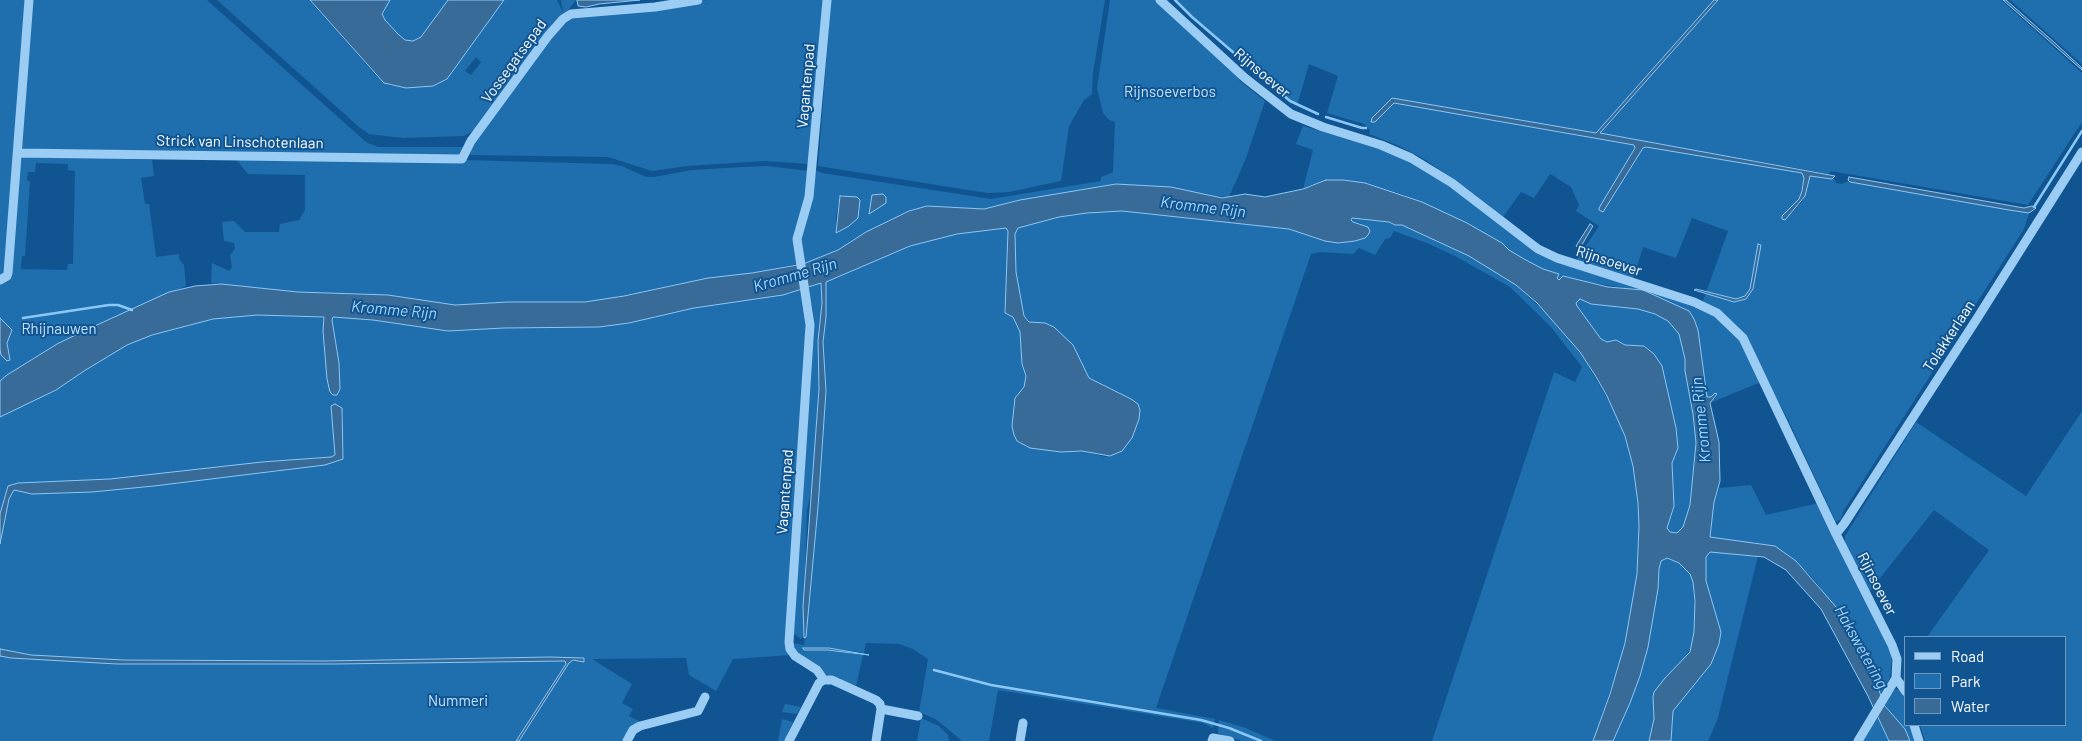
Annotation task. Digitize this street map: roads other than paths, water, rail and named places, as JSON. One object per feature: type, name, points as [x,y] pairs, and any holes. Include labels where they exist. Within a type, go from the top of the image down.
[{"type":"street","points":[[0,280],[7,276],[8,273],[29,0]]},
{"type":"street","name":"Vossegatsepad","points":[[462,159],[471,141],[548,36],[571,14],[698,0]]},
{"type":"street","name":"Vagantenpad","points":[[824,680],[817,670],[794,656],[789,642],[810,343],[806,291],[797,239],[809,197],[828,0]]},
{"type":"street","name":"Rijnsoever","points":[[1160,0],[1246,78],[1291,114],[1323,127],[1381,145],[1412,158],[1452,183],[1522,238],[1557,258],[1694,302],[1716,313],[1743,338],[1752,355],[1836,534],[1892,645],[1897,659],[1896,678]]},
{"type":"street","name":"Tolakkerlaan","points":[[1836,534],[1978,317],[2082,152]]},
{"type":"street","name":"Strick van Linschotenlaan","points":[[18,153],[462,159]]},
{"type":"street","points":[[1858,741],[1896,678],[1904,689]]},
{"type":"street","points":[[789,741],[819,683],[824,680],[832,680],[876,700],[880,704],[881,710],[876,741]]},
{"type":"street","points":[[627,741],[633,730],[640,726],[698,711],[705,698]]},
{"type":"street","points":[[881,710],[918,716]]},
{"type":"street","points":[[1020,741],[1023,723]]},
{"type":"street","points":[[1914,726],[1919,741]]},
{"type":"street","points":[[1213,740],[1230,741]]},
{"type":"water","points":[[310,0],[390,0],[382,14],[385,20],[405,40],[413,41],[421,37],[448,0],[504,0],[447,79],[433,86],[406,88],[384,83]]},
{"type":"water","points":[[577,0],[640,0],[586,7],[578,6]]},
{"type":"water","points":[[1714,0],[1718,0],[1600,133],[1835,176],[1832,179],[1810,176],[1805,196],[1785,220],[1782,219],[1782,216],[1799,199],[1802,191],[1804,178],[1802,173],[1646,147],[1643,148],[1603,212],[1599,208],[1635,148],[1634,145],[1394,103],[1375,122],[1371,122],[1372,118],[1392,98],[1596,133]]},
{"type":"water","points":[[2003,0],[2006,0],[2055,43],[2082,70]]},
{"type":"water","points":[[1849,177],[2024,208],[2032,206],[2036,208],[2029,213],[2009,210],[1850,182],[1848,180]]},
{"type":"water","name":"Kromme Rijn","points":[[1326,180],[1365,183],[1422,202],[1467,223],[1502,243],[1509,250],[1524,259],[1543,269],[1559,274],[1557,278],[1559,280],[1563,276],[1608,287],[1643,290],[1689,311],[1698,330],[1707,397],[1711,397],[1715,393],[1717,394],[1710,403],[1719,442],[1720,481],[1714,502],[1710,537],[1775,546],[1796,561],[1837,608],[1879,690],[1884,705],[1905,729],[1910,741],[1889,741],[1868,696],[1821,609],[1786,570],[1764,557],[1710,552],[1706,557],[1706,581],[1721,632],[1719,644],[1711,664],[1673,711],[1671,741],[1649,741],[1654,719],[1653,697],[1654,692],[1665,678],[1690,652],[1694,632],[1695,601],[1690,574],[1679,563],[1667,558],[1661,561],[1648,647],[1630,703],[1613,741],[1593,741],[1610,694],[1625,643],[1637,574],[1638,503],[1633,466],[1625,436],[1607,396],[1580,352],[1537,303],[1516,285],[1469,256],[1402,225],[1395,225],[1389,222],[1352,218],[1353,222],[1368,227],[1370,231],[1368,235],[1355,241],[1338,243],[1325,241],[1289,229],[1122,211],[1059,217],[1018,228],[1015,234],[1016,272],[1024,316],[1029,322],[1045,323],[1054,327],[1073,345],[1089,378],[1138,404],[1140,410],[1139,419],[1132,438],[1122,451],[1110,456],[1082,451],[1061,452],[1030,448],[1017,441],[1014,435],[1012,426],[1015,398],[1024,387],[1026,376],[1022,364],[1020,332],[1013,317],[1005,313],[1008,231],[1006,228],[957,234],[910,246],[826,282],[826,317],[823,342],[826,391],[818,507],[806,637],[804,638],[803,606],[819,389],[818,341],[822,303],[821,283],[783,295],[694,308],[629,323],[599,327],[504,328],[448,331],[373,320],[333,317],[339,363],[340,389],[337,395],[333,395],[330,392],[327,379],[323,331],[324,317],[257,315],[213,319],[152,335],[127,345],[56,390],[0,417],[0,381],[7,375],[57,344],[86,330],[169,292],[195,286],[221,284],[298,292],[388,295],[455,305],[508,302],[585,302],[624,296],[708,278],[803,264],[838,250],[866,232],[909,211],[927,206],[984,209],[1020,200],[1116,184],[1171,187],[1222,198],[1245,194],[1265,197],[1303,189]],"holes":[[[1580,299],[1591,304],[1638,309],[1655,314],[1668,321],[1679,334],[1685,359],[1685,371],[1696,443],[1690,505],[1683,527],[1677,533],[1670,532],[1667,528],[1674,506],[1672,463],[1678,448],[1676,428],[1662,366],[1654,354],[1644,346],[1625,345],[1616,340],[1607,342],[1601,339],[1576,303]]]},
{"type":"water","points":[[883,194],[886,197],[886,203],[869,214],[872,195]]},
{"type":"water","points":[[840,196],[857,197],[860,200],[858,218],[849,226],[836,233]]},
{"type":"water","points":[[1590,224],[1593,226],[1580,248],[1576,246]]},
{"type":"water","points":[[1758,244],[1761,245],[1753,289],[1746,299],[1734,302],[1694,290],[1736,299],[1745,296],[1750,289]]},
{"type":"water","points":[[0,318],[12,330],[7,343],[10,360],[7,361],[1,355],[0,349]]},
{"type":"water","points":[[335,404],[342,408],[343,459],[325,465],[92,492],[32,494],[14,490],[9,499],[0,544],[0,514],[8,486],[18,483],[110,479],[262,462],[331,457],[335,455],[331,406]]},
{"type":"water","points":[[803,648],[829,648],[869,655],[827,650],[804,650]]},
{"type":"water","points":[[0,649],[31,655],[124,660],[325,661],[550,657],[584,658],[584,662],[573,660],[569,663],[519,741],[516,741],[566,664],[565,661],[117,664],[11,658],[0,656]]},
{"type":"waterway","points":[[1175,0],[1192,17],[1290,101],[1318,114]]},
{"type":"waterway","points":[[1326,117],[1366,128]]},
{"type":"waterway","points":[[2034,207],[2082,131]]},
{"type":"waterway","points":[[23,318],[109,305],[118,305],[132,310]]},
{"type":"waterway","points":[[934,670],[991,685],[1201,720],[1229,728],[1261,741]]},
{"type":"park label","name":"Rijnsoeverbos","points":[[1170,92]]},
{"type":"park label","name":"Rhijnauwen","points":[[59,329]]},
{"type":"park label","name":"Nummeri","points":[[458,701]]},
{"type":"water label","name":"Hakswetering","points":[[1861,647]]}]
